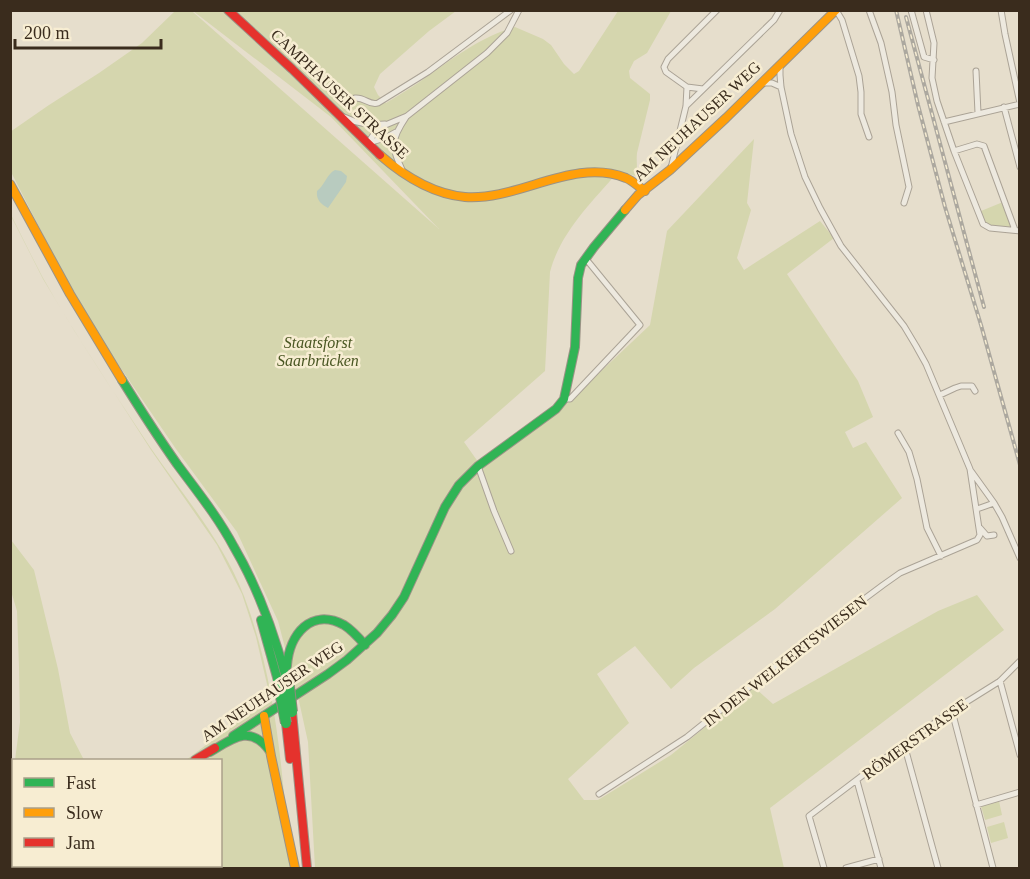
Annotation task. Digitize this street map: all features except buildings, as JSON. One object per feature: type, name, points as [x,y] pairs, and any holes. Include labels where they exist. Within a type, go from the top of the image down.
[{"type":"main road","name":"CAMPHAUSER STRASSE","points":[[228,10],[383,157],[403,173],[436,191],[475,197],[497,195],[565,176],[593,172],[623,176],[645,191]]},
{"type":"main road","name":"AM NEUHAUSER WEG","points":[[197,759],[328,674],[365,645],[385,625],[404,597],[445,507],[459,485],[478,466],[550,414],[564,399],[575,347],[579,270],[585,259],[638,195],[670,170],[836,10]]},
{"type":"main road","points":[[10,184],[88,328],[156,432],[222,526],[258,591],[269,620],[284,679],[291,719],[307,868]]},
{"type":"main road","points":[[10,200],[46,269],[104,368],[230,552],[251,595],[284,679]]},
{"type":"main road","points":[[284,679],[286,657],[291,642],[300,629],[315,621],[332,620],[345,626],[365,645]]},
{"type":"main road","points":[[264,716],[271,756],[298,868]]},
{"type":"main road","points":[[291,719],[290,754],[298,868]]},
{"type":"main road","points":[[210,752],[246,735],[262,740],[271,756]]},
{"type":"street","points":[[355,98],[378,104],[428,72],[511,10]]},
{"type":"street","points":[[368,143],[374,134],[389,123],[407,116],[488,53],[507,33],[519,10]]},
{"type":"street","points":[[703,89],[687,87],[666,72],[664,67],[668,59],[717,10]]},
{"type":"street","points":[[686,106],[774,20],[780,10]]},
{"type":"street","points":[[836,10],[842,20],[859,76],[861,114],[869,137]]},
{"type":"street","points":[[869,10],[881,43],[892,92],[896,125],[909,188],[904,203]]},
{"type":"street","points":[[911,10],[924,57],[934,60]]},
{"type":"street","points":[[926,10],[934,43],[933,88],[954,151],[983,224],[990,228],[1017,230],[984,146],[977,144],[954,151]]},
{"type":"street","points":[[944,122],[1020,103],[1001,10]]},
{"type":"street","points":[[780,64],[781,87],[791,134],[817,201],[841,246],[911,338],[926,364],[970,470],[980,528],[987,536],[994,535]]},
{"type":"street","points":[[976,71],[978,113]]},
{"type":"street","points":[[761,83],[772,83],[781,87]]},
{"type":"street","points":[[670,170],[686,106],[687,87]]},
{"type":"street","points":[[1004,107],[1020,167]]},
{"type":"street","points":[[337,113],[352,121],[367,125],[389,123]]},
{"type":"street","points":[[368,143],[396,132],[407,116]]},
{"type":"street","points":[[396,132],[394,149],[403,173]]},
{"type":"street","name":"AM NEUHAUSER WEG","points":[[564,399],[570,399],[640,325],[585,259]]},
{"type":"street","points":[[940,395],[961,386],[972,386],[975,391]]},
{"type":"street","points":[[898,433],[909,452],[927,528],[941,556]]},
{"type":"street","points":[[478,466],[511,551]]},
{"type":"street","points":[[970,470],[994,503],[1020,558]]},
{"type":"street","points":[[977,508],[994,503]]},
{"type":"street","name":"IN DEN WELKERTSWIESEN","points":[[599,794],[687,737],[793,652],[900,573],[977,540],[980,528]]},
{"type":"street","name":"RÖMERSTRASSE","points":[[824,868],[809,816],[904,744],[1000,681],[1020,661]]},
{"type":"street","points":[[1000,681],[1020,755]]},
{"type":"street","points":[[952,711],[993,868]]},
{"type":"street","points":[[904,744],[936,868]]},
{"type":"street","points":[[857,781],[881,868]]},
{"type":"street","points":[[976,805],[1020,792]]},
{"type":"street","points":[[846,868],[879,859]]},
{"type":"green space","name":"Staatsforst Saarbrücken","points":[[193,10],[456,11],[429,31],[380,74],[374,87],[386,103],[476,44],[515,27],[551,45],[574,74],[579,71],[618,11],[671,11],[647,53],[634,61],[629,71],[630,78],[650,94],[637,153],[636,176],[617,173],[577,219],[561,244],[550,272],[545,371],[464,442],[481,466],[560,410],[650,325],[667,231],[754,139],[747,203],[751,210],[737,258],[744,270],[820,221],[834,238],[787,274],[858,381],[873,417],[845,432],[853,448],[866,442],[902,498],[775,609],[694,668],[671,689],[635,646],[597,674],[629,723],[568,779],[584,800],[598,800],[671,755],[754,687],[773,704],[938,611],[977,595],[1004,630],[770,808],[784,868],[315,868],[308,742],[278,621],[237,532],[176,449],[107,348],[59,266],[11,172],[10,132],[142,43],[175,11]],"holes":[[[193,11],[331,117],[439,229]]]},
{"type":"green space","points":[[1003,202],[1012,227],[991,226],[985,223],[981,211]]},
{"type":"green space","points":[[10,213],[43,278],[58,304],[43,279]]},
{"type":"green space","points":[[107,381],[150,447],[214,537],[244,596],[264,662],[277,730],[290,868],[11,868],[10,783],[12,778],[12,867],[222,867],[222,759],[187,759],[270,697],[256,637],[242,594],[217,545],[151,450]]},
{"type":"green space","points":[[11,540],[34,570],[58,669],[70,733],[83,759],[15,759],[20,722],[19,667],[17,611],[11,591]]},
{"type":"green space","points":[[999,801],[1002,815],[985,820],[981,806]]},
{"type":"green space","points":[[1004,822],[1008,838],[991,843],[987,827]]},
{"type":"shaded area","points":[[335,170],[347,176],[346,182],[328,208],[319,201],[317,191]]},
{"type":"railway","points":[[896,10],[945,207],[1020,465]]},
{"type":"railway","points":[[906,17],[984,307]]},
{"type":"traffic: fast","points":[[233,736],[328,674],[377,633],[404,597],[445,507],[459,485],[478,466],[556,409],[564,399],[575,347],[578,278],[581,265],[625,210]]},
{"type":"traffic: fast","points":[[122,380],[170,454],[221,525],[243,563],[264,611],[286,678]]},
{"type":"traffic: fast","points":[[287,666],[292,644],[297,635],[304,627],[321,619],[332,620],[344,625],[365,645]]},
{"type":"traffic: fast","points":[[261,620],[278,681]]},
{"type":"traffic: fast","points":[[288,678],[292,712]]},
{"type":"traffic: fast","points":[[278,681],[286,723]]},
{"type":"traffic: fast","points":[[210,752],[241,736],[255,738],[269,750]]},
{"type":"traffic: slow","points":[[625,210],[638,195],[670,170],[726,118],[836,10]]},
{"type":"traffic: slow","points":[[380,155],[419,183],[441,192],[465,197],[505,193],[566,176],[586,173],[606,173],[626,178],[645,191]]},
{"type":"traffic: slow","points":[[10,184],[70,294],[122,380]]},
{"type":"traffic: slow","points":[[264,716],[295,868]]},
{"type":"traffic: jam","points":[[228,10],[380,155]]},
{"type":"traffic: jam","points":[[292,712],[307,868]]},
{"type":"traffic: jam","points":[[286,723],[290,759]]},
{"type":"traffic: jam","points":[[197,759],[215,748]]}]
